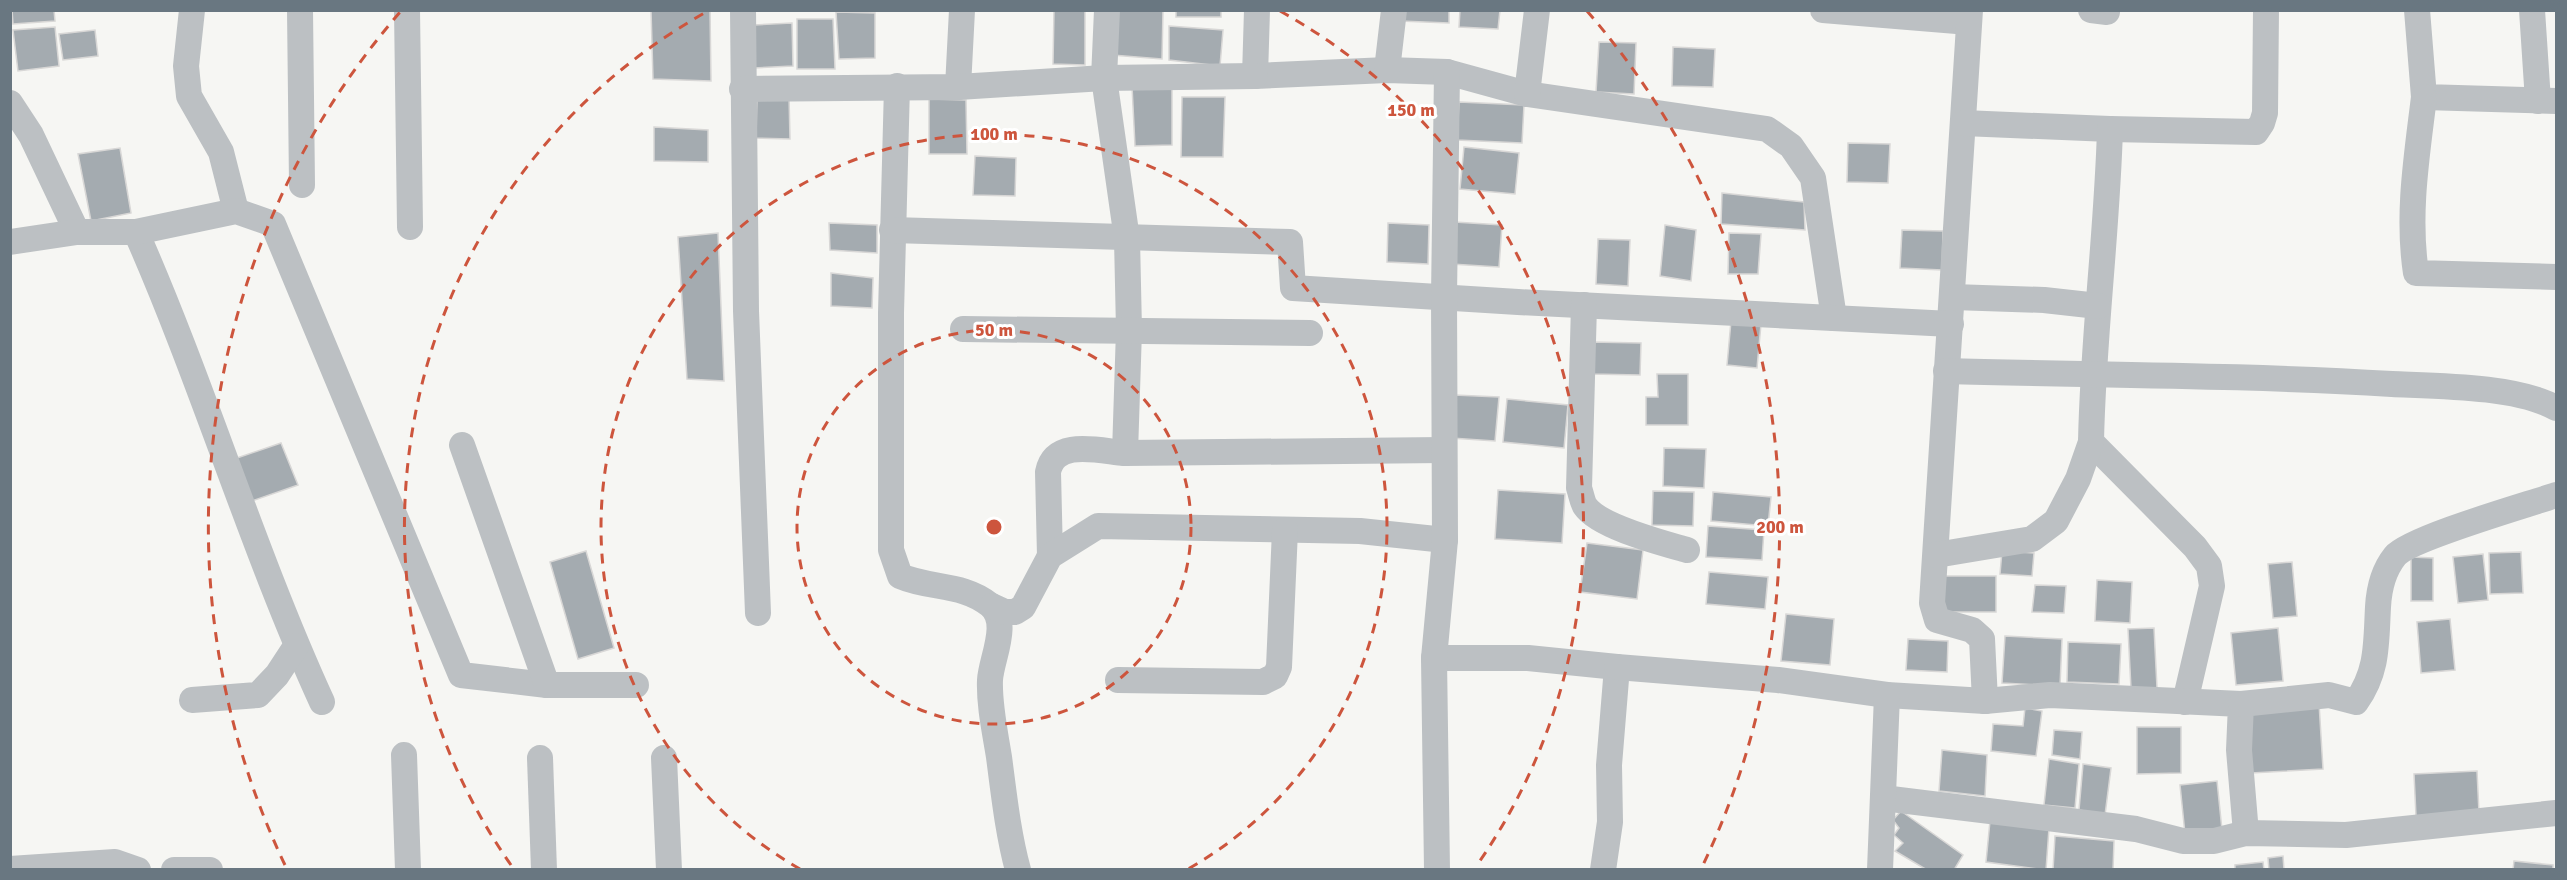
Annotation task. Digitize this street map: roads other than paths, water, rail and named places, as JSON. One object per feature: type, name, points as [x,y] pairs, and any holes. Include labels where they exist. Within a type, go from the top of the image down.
[{"type":"street","points":[[192,10],[186,66],[189,96],[221,152],[236,211]]},
{"type":"street","points":[[300,10],[302,185]]},
{"type":"street","points":[[407,10],[410,227]]},
{"type":"street","points":[[743,10],[746,311],[758,614]]},
{"type":"street","points":[[958,87],[962,10]]},
{"type":"street","points":[[1107,10],[1104,78],[1127,239],[1130,330],[1125,453]]},
{"type":"street","points":[[1256,76],[1257,10]]},
{"type":"street","points":[[1387,70],[1394,10]]},
{"type":"street","points":[[1527,94],[1537,10]]},
{"type":"street","points":[[1824,10],[1970,16],[1953,297],[1946,371],[1933,613],[1937,620],[1972,630],[1982,639],[1985,701]]},
{"type":"street","points":[[1963,123],[2256,132],[2265,112],[2266,10]]},
{"type":"street","points":[[2417,10],[2424,97],[2414,178],[2412,248],[2415,273],[2556,277]]},
{"type":"street","points":[[2424,97],[2547,101],[2532,10]]},
{"type":"street","points":[[742,89],[958,87],[1104,78],[1256,76],[1387,70],[1447,72],[1527,94],[1767,129],[1791,146],[1813,178],[1834,318]]},
{"type":"street","points":[[1437,870],[1434,658],[1445,540],[1444,297],[1447,72]]},
{"type":"street","points":[[897,86],[892,230],[891,550],[895,568],[900,576],[915,583],[956,588],[1005,612],[1015,612],[1023,607],[1050,556],[1098,525],[1360,531],[1445,540]]},
{"type":"street","points":[[10,103],[31,135],[77,232]]},
{"type":"street","points":[[1936,555],[2032,539],[2056,521],[2078,479],[2091,442],[2098,306],[2108,201],[2110,129]]},
{"type":"street","points":[[10,242],[77,232],[136,232],[236,211],[273,224],[461,675],[547,685],[636,685]]},
{"type":"street","points":[[892,230],[1127,239],[1290,242],[1293,288],[1951,324]]},
{"type":"street","points":[[136,232],[172,314],[296,646],[321,702]]},
{"type":"street","points":[[1953,297],[2044,300],[2098,306]]},
{"type":"street","points":[[1584,305],[1579,488],[1585,506],[1598,516],[1640,537],[1688,550]]},
{"type":"street","points":[[963,329],[1310,333]]},
{"type":"street","points":[[1946,371],[2200,378],[2262,376],[2451,387],[2539,398],[2556,408]]},
{"type":"street","points":[[2091,442],[2195,547],[2209,566],[2212,586],[2185,702]]},
{"type":"street","points":[[462,445],[547,685]]},
{"type":"street","points":[[1050,556],[1048,472],[1050,461],[1058,453],[1076,448],[1125,453],[1444,450]]},
{"type":"street","points":[[1434,658],[1528,658],[1778,680],[1887,695],[1985,701],[2050,695],[2241,704],[2329,695],[2356,702],[2367,687],[2374,667],[2379,584],[2396,555],[2417,542],[2556,495]]},
{"type":"street","points":[[1118,680],[1263,682],[1275,676],[1279,667],[1285,530]]},
{"type":"street","points":[[992,606],[998,621],[999,635],[990,691],[1011,842],[1018,870]]},
{"type":"street","points":[[192,700],[258,695],[278,675],[296,646]]},
{"type":"street","points":[[1603,870],[1610,822],[1609,765],[1617,667]]},
{"type":"street","points":[[1880,870],[1887,695]]},
{"type":"street","points":[[2241,704],[2239,750],[2246,833]]},
{"type":"street","points":[[404,755],[408,870]]},
{"type":"street","points":[[540,758],[544,870]]},
{"type":"street","points":[[664,758],[669,870]]},
{"type":"street","points":[[1883,798],[2136,829],[2183,841],[2214,841],[2246,833],[2346,835],[2556,813]]},
{"type":"street","points":[[10,869],[123,867]]},
{"type":"street","points":[[174,870],[210,870]]}]
